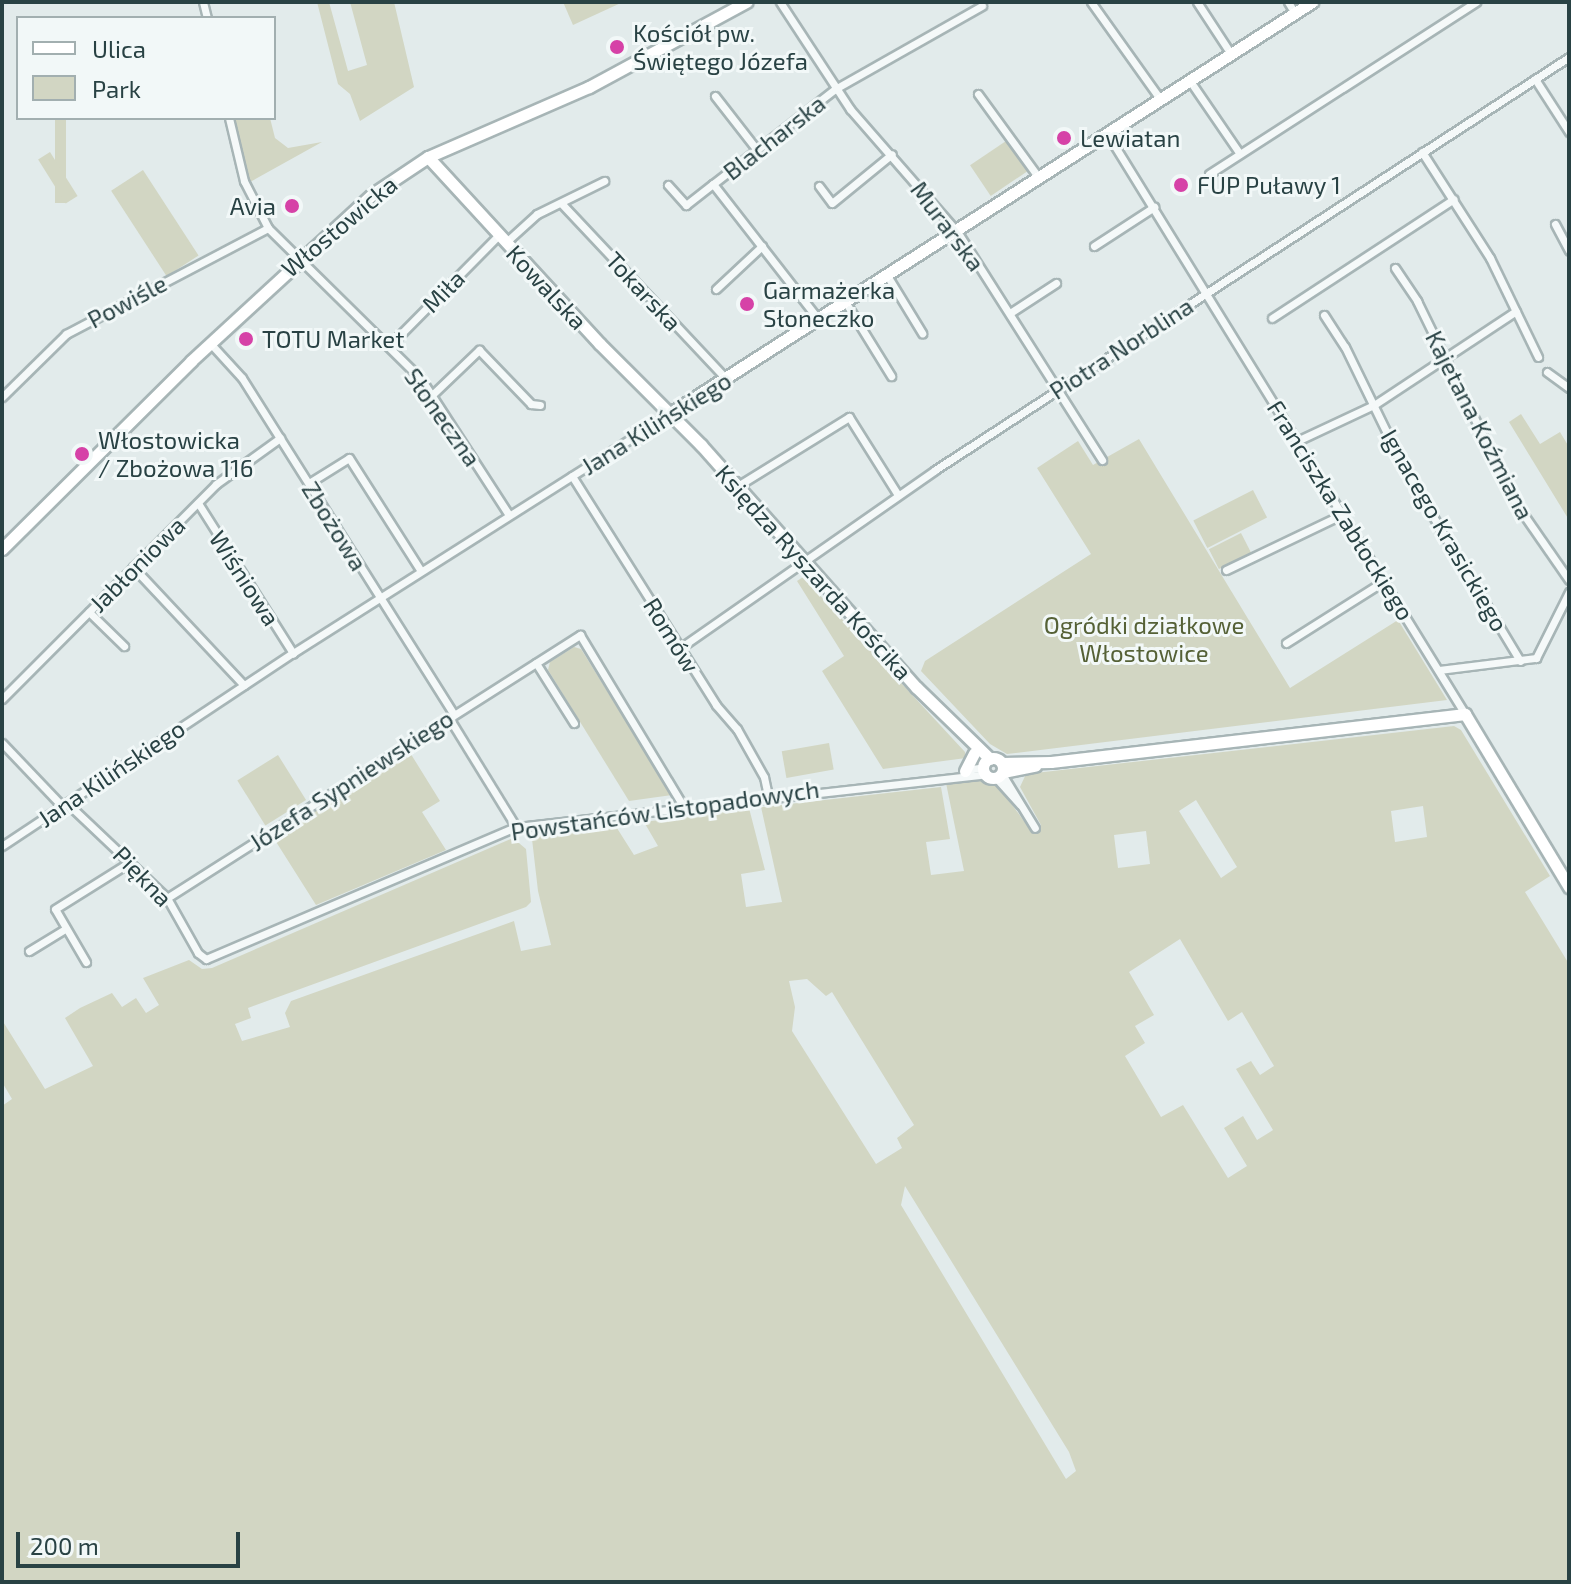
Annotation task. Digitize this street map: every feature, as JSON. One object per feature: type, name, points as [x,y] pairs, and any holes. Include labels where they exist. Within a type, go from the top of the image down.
[{"type":"street","name":"Włostowicka","points":[[2,549],[210,343],[358,204],[428,157],[601,81],[746,2]]},
{"type":"street","name":"Murarska","points":[[780,2],[835,89],[958,233],[1102,460]]},
{"type":"street","points":[[1091,2],[1161,100]]},
{"type":"street","points":[[1197,2],[1231,54]]},
{"type":"street","name":"Jana Kilińskiego","points":[[2,846],[293,653],[958,233],[1231,54],[1292,7],[1312,2]]},
{"type":"street","points":[[1209,174],[1476,2]]},
{"type":"street","name":"Blacharska","points":[[668,185],[686,205],[835,89],[982,6]]},
{"type":"street","name":"Piotra Norblina","points":[[680,648],[805,564],[898,495],[1569,57]]},
{"type":"street","points":[[1535,79],[1569,132]]},
{"type":"street","points":[[1190,81],[1240,154]]},
{"type":"street","points":[[978,94],[1040,179]]},
{"type":"street","points":[[715,96],[757,150]]},
{"type":"street","points":[[229,120],[244,181],[268,228]]},
{"type":"street","name":"Franciszka Zabłockiego","points":[[1108,135],[1439,670],[1569,887]]},
{"type":"street","points":[[1422,152],[1454,199],[1538,357]]},
{"type":"street","points":[[819,186],[832,203],[892,154]]},
{"type":"street","name":"Kowalska","points":[[428,157],[502,240],[669,414]]},
{"type":"street","name":"Miła","points":[[389,346],[502,240],[537,214],[604,181]]},
{"type":"street","points":[[713,184],[819,320]]},
{"type":"street","points":[[1272,318],[1454,199]]},
{"type":"street","name":"Tokarska","points":[[561,203],[726,379]]},
{"type":"street","points":[[1094,246],[1154,207]]},
{"type":"street","points":[[1555,224],[1569,250]]},
{"type":"street","name":"Słoneczna","points":[[268,228],[389,346],[433,394],[509,515]]},
{"type":"street","name":"Powiśle","points":[[2,397],[66,334],[268,228]]},
{"type":"street","points":[[716,289],[762,246]]},
{"type":"street","name":"Kajetana Koźmiana","points":[[1395,268],[1445,358],[1517,505],[1569,580]]},
{"type":"street","points":[[888,277],[922,333]]},
{"type":"street","points":[[1010,313],[1056,283]]},
{"type":"street","points":[[846,303],[891,376]]},
{"type":"street","points":[[1297,441],[1374,405],[1516,311]]},
{"type":"street","name":"Ignacego Krasickiego","points":[[1324,315],[1374,405],[1405,470],[1520,661]]},
{"type":"street","name":"Zbożowa","points":[[210,343],[242,378],[309,483],[516,827]]},
{"type":"street","points":[[433,394],[479,350],[531,404],[540,405]]},
{"type":"street","points":[[1547,372],[1569,388]]},
{"type":"street","name":"Księdza Ryszarda Kościka","points":[[669,414],[993,769]]},
{"type":"street","points":[[736,487],[849,417],[898,495]]},
{"type":"street","name":"Jabłoniowa","points":[[2,699],[239,464],[280,438]]},
{"type":"street","points":[[309,483],[349,458],[421,571]]},
{"type":"street","name":"Romów","points":[[572,476],[680,648],[737,729],[764,777],[768,796]]},
{"type":"street","name":"Wiśniowa","points":[[198,503],[293,653]]},
{"type":"street","points":[[1226,570],[1343,514]]},
{"type":"street","points":[[133,567],[244,685]]},
{"type":"street","points":[[1286,643],[1384,581]]},
{"type":"street","points":[[1439,670],[1520,661],[1539,655],[1569,592]]},
{"type":"street","points":[[89,612],[124,646]]},
{"type":"street","name":"Józefa Sypniewskiego","points":[[167,898],[580,635],[683,806]]},
{"type":"street","points":[[536,663],[574,723]]},
{"type":"street","name":"Powstańców Listopadowych","points":[[206,959],[516,827],[1465,714]]},
{"type":"street","name":"Księdza Ryszarda Kościka","points":[[958,731],[974,753],[993,769]]},
{"type":"street","name":"Piękna","points":[[2,743],[167,898],[198,953],[206,959]]},
{"type":"street","points":[[961,772],[974,753]]},
{"type":"street","name":"Powstańców Listopadowych","points":[[993,769],[1018,770],[1051,762]]},
{"type":"street","points":[[993,769],[1012,786],[1035,828]]},
{"type":"street","points":[[993,769],[1022,806]]},
{"type":"street","points":[[1012,786],[1018,770]]},
{"type":"street","points":[[86,962],[55,909],[130,862]]},
{"type":"street","points":[[29,951],[65,929]]},
{"type":"green space","points":[[317,2],[329,2],[348,71],[367,65],[350,2],[394,2],[414,87],[360,121],[350,94],[338,84]]},
{"type":"green space","points":[[563,2],[623,2],[573,25]]},
{"type":"green space","points":[[55,120],[66,120],[66,203],[55,203]]},
{"type":"green space","points":[[234,120],[270,120],[275,138],[288,148],[322,142],[250,182]]},
{"type":"green space","points":[[1009,139],[1030,170],[991,196],[970,165]]},
{"type":"green space","points":[[50,152],[78,196],[66,204],[38,159]]},
{"type":"green space","points":[[143,170],[199,256],[167,276],[111,191]]},
{"type":"green space","points":[[1521,414],[1540,444],[1560,432],[1569,447],[1569,520],[1509,422]]},
{"type":"green space","name":"Ogródki działkowe Włostowice","points":[[1139,439],[1290,688],[1398,620],[1447,700],[1007,754],[990,744],[921,671],[925,661],[1091,554],[1037,468],[1078,441],[1093,465]]},
{"type":"green space","points":[[1253,490],[1267,518],[1207,548],[1193,520]]},
{"type":"green space","points":[[1241,533],[1251,553],[1219,569],[1209,549]]},
{"type":"green space","points":[[803,577],[965,752],[966,758],[883,769],[822,671],[844,656],[797,581]]},
{"type":"green space","points":[[574,647],[581,649],[672,795],[629,801],[548,670],[550,662]]},
{"type":"green space","points":[[1454,726],[1461,730],[1550,876],[1525,892],[1569,964],[1569,1582],[2,1582],[2,1106],[12,1099],[2,1082],[2,1020],[45,1089],[93,1066],[65,1018],[80,1008],[112,993],[122,1007],[136,998],[146,1013],[159,1005],[143,978],[189,960],[202,969],[212,968],[513,838],[526,849],[531,902],[526,907],[248,1008],[251,1018],[235,1024],[242,1041],[290,1027],[285,1013],[291,1001],[514,921],[521,951],[551,945],[538,891],[532,839],[537,835],[615,825],[634,855],[658,846],[644,822],[749,808],[765,870],[741,874],[746,907],[782,902],[761,807],[941,787],[950,839],[926,842],[931,875],[964,871],[946,783],[981,779],[998,785],[1031,831],[1041,825],[1020,787],[1026,774]],"holes":[[[1196,800],[1237,867],[1221,878],[1179,811]],[[1423,806],[1427,837],[1395,842],[1391,811]],[[1146,831],[1150,864],[1118,868],[1114,835]],[[1180,939],[1228,1021],[1242,1012],[1274,1066],[1260,1075],[1251,1061],[1236,1069],[1273,1130],[1257,1140],[1243,1116],[1224,1128],[1247,1166],[1228,1178],[1183,1105],[1161,1117],[1125,1056],[1145,1043],[1135,1026],[1154,1015],[1129,972]],[[807,979],[826,996],[832,992],[914,1125],[897,1138],[902,1148],[876,1164],[792,1031],[795,1007],[789,981]],[[905,1186],[1069,1452],[1076,1471],[1066,1479],[901,1205]]]},
{"type":"green space","points":[[829,743],[834,770],[786,778],[782,751]]},
{"type":"green space","points":[[409,751],[440,801],[422,812],[446,850],[316,905],[273,837]]},
{"type":"green space","points":[[278,755],[306,800],[265,825],[237,780]]},
{"type":"place","name":"Kościół pw. Świętego Józefa","points":[[617,47]]},
{"type":"place","name":"Lewiatan","points":[[1064,138]]},
{"type":"place","name":"FUP Puławy 1","points":[[1181,185]]},
{"type":"place","name":"Avia","points":[[292,206]]},
{"type":"place","name":"Garmażerka Słoneczko","points":[[747,304]]},
{"type":"place","name":"TOTU Market","points":[[246,339]]},
{"type":"place","name":"Włostowicka / Zbożowa 116","points":[[82,454]]}]
